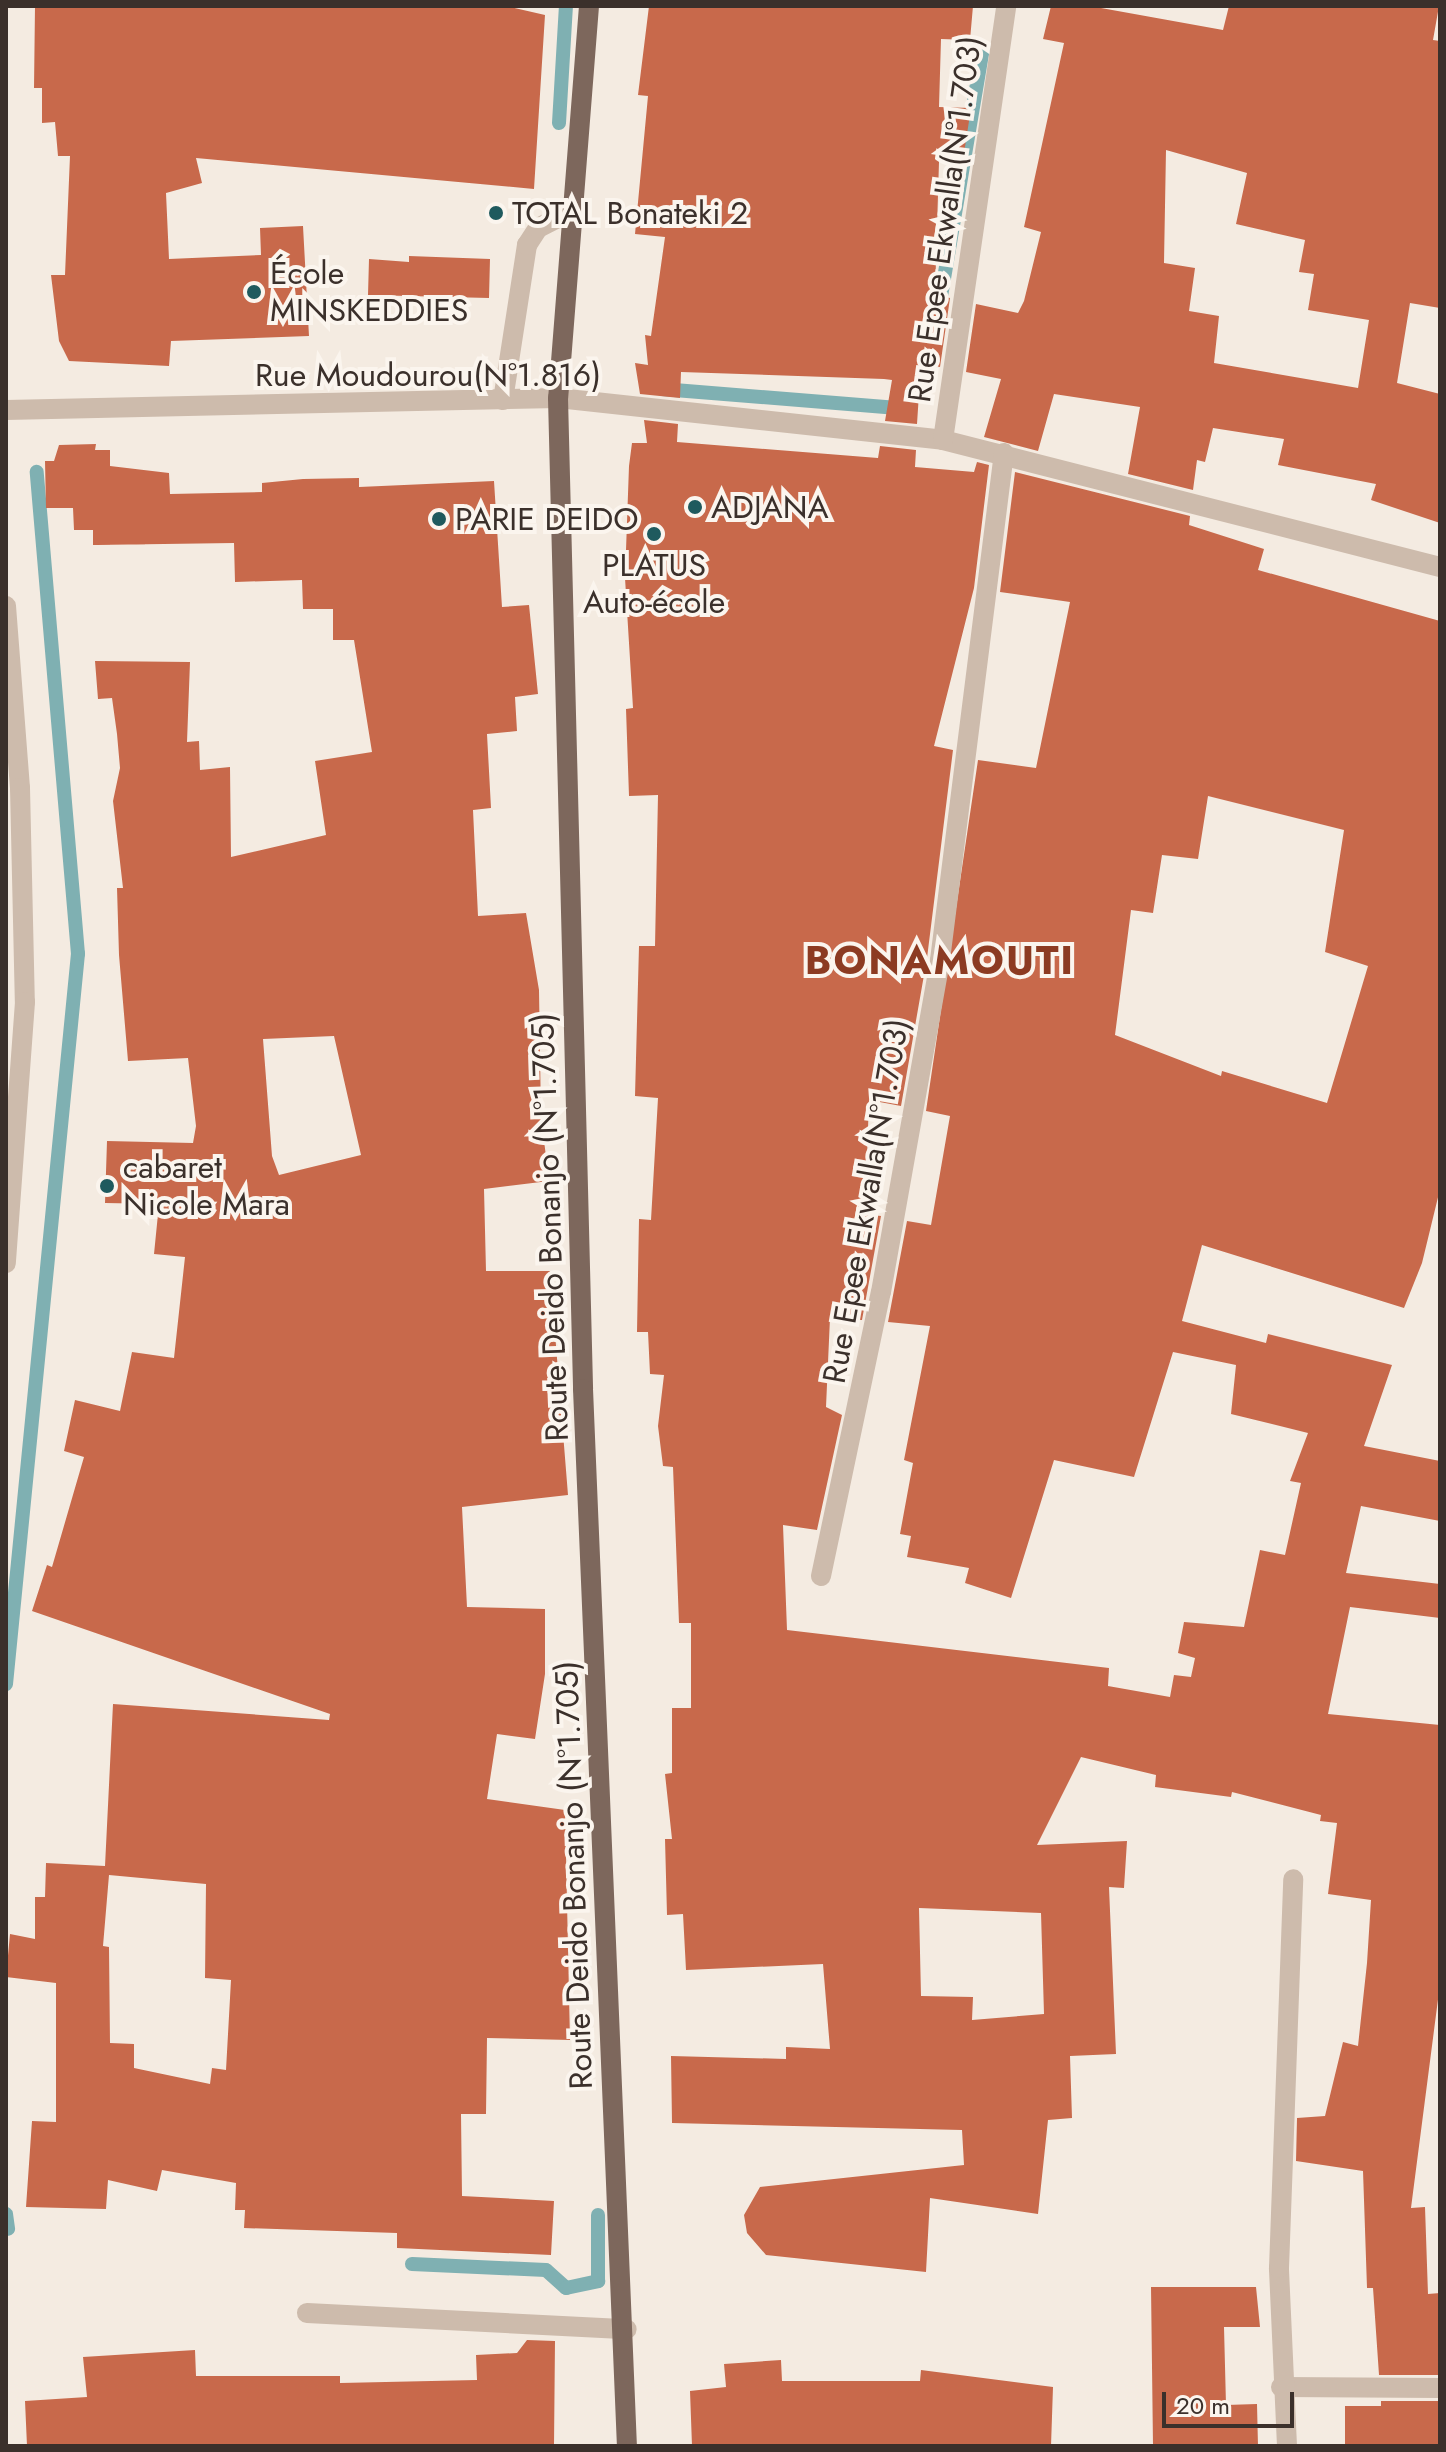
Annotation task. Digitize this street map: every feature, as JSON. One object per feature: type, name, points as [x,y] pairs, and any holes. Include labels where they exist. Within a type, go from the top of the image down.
[{"type":"main road","name":"Route Deido Bonanjo (N°1.705)","points":[[589,6],[558,398],[583,1389],[627,2329],[627,2446]]},
{"type":"street","name":"Rue Epee Ekwalla(N°1.703)","points":[[943,440],[1006,6]]},
{"type":"street","points":[[503,400],[527,245],[538,228],[572,211]]},
{"type":"street","name":"Rue Moudourou(N°1.816)","points":[[6,410],[558,398],[943,440],[1004,453],[1440,567]]},
{"type":"street","name":"Rue Epee Ekwalla(N°1.703)","points":[[821,1576],[881,1292],[940,960],[1004,453]]},
{"type":"street","points":[[6,606],[20,788],[6,1263]]},
{"type":"street","points":[[1287,2446],[1281,2387],[1281,2118],[1293,1879]]},
{"type":"street","points":[[307,2313],[627,2329]]},
{"type":"street","points":[[1281,2387],[1440,2388]]},
{"type":"building","points":[[35,6],[506,6],[545,15],[534,189],[196,158],[202,183],[166,193],[169,259],[261,255],[260,228],[303,226],[309,336],[171,341],[169,366],[69,361],[59,341],[51,275],[65,275],[70,156],[58,156],[55,122],[42,123],[42,88],[34,88]]},
{"type":"building","points":[[649,6],[973,6],[970,40],[941,39],[939,107],[971,108],[963,160],[939,162],[935,294],[950,298],[940,367],[921,363],[917,424],[885,421],[892,380],[884,379],[681,372],[680,398],[640,394],[635,363],[648,365],[645,335],[651,336],[665,237],[635,234],[648,96],[638,95]]},
{"type":"building","points":[[1051,6],[1090,6],[1223,30],[1229,6],[1439,6],[1433,40],[1440,41],[1440,308],[1410,303],[1397,383],[1440,394],[1440,523],[1371,500],[1376,484],[1278,465],[1284,439],[1213,428],[1205,462],[1197,460],[1193,490],[1128,474],[1140,407],[1054,394],[1038,451],[984,437],[1001,379],[966,372],[976,304],[1018,313],[1024,301],[1041,232],[1024,227],[1064,43],[1043,39]],"holes":[[[1166,150],[1247,173],[1236,224],[1305,240],[1299,272],[1314,274],[1308,310],[1369,320],[1358,388],[1214,363],[1219,316],[1189,311],[1195,268],[1164,263]]]},
{"type":"building","points":[[409,256],[490,259],[489,298],[368,295],[369,259],[409,262]]},
{"type":"building","points":[[644,420],[678,424],[677,442],[878,458],[880,446],[916,450],[915,467],[974,472],[977,462],[989,465],[974,588],[934,746],[953,750],[927,958],[901,1106],[869,1100],[865,1214],[881,1216],[862,1320],[830,1318],[826,1407],[842,1415],[817,1530],[783,1525],[787,1630],[1109,1668],[1108,1686],[1170,1697],[1174,1675],[1191,1677],[1195,1658],[1178,1653],[1184,1622],[1244,1627],[1260,1550],[1285,1555],[1301,1483],[1290,1481],[1308,1433],[1231,1414],[1236,1365],[1173,1352],[1134,1477],[1054,1460],[1011,1598],[965,1583],[969,1568],[907,1557],[911,1536],[900,1534],[913,1463],[904,1460],[930,1326],[888,1322],[907,1221],[931,1225],[950,1116],[926,1111],[978,760],[1036,768],[1070,602],[1000,592],[1015,472],[1190,516],[1189,525],[1264,549],[1258,570],[1440,621],[1440,1189],[1422,1263],[1404,1308],[1202,1245],[1182,1321],[1266,1343],[1268,1334],[1392,1365],[1364,1446],[1440,1461],[1440,1521],[1361,1506],[1346,1573],[1440,1584],[1440,1618],[1350,1607],[1328,1714],[1440,1725],[1440,1984],[1411,2208],[1425,2207],[1428,2294],[1440,2293],[1440,2375],[1379,2375],[1373,2288],[1367,2288],[1363,2171],[1296,2161],[1297,2118],[1325,2116],[1343,2042],[1358,2046],[1367,1963],[1371,1900],[1328,1894],[1337,1823],[1320,1821],[1321,1815],[1232,1792],[1231,1797],[1155,1787],[1156,1775],[1081,1757],[1037,1845],[1127,1841],[1124,1888],[1109,1887],[1116,2054],[1070,2056],[1072,2118],[1048,2120],[1038,2214],[930,2198],[926,2272],[766,2255],[747,2233],[744,2215],[760,2187],[964,2165],[962,2130],[672,2123],[671,2056],[786,2059],[786,2047],[830,2049],[823,1964],[686,1970],[683,1914],[667,1915],[665,1839],[672,1839],[665,1774],[672,1773],[672,1708],[691,1708],[691,1623],[679,1623],[673,1467],[663,1466],[658,1426],[664,1375],[650,1374],[648,1332],[637,1332],[639,1219],[651,1220],[658,1098],[635,1096],[639,946],[655,946],[658,795],[629,796],[626,709],[633,708],[625,578],[632,443],[647,443]],"holes":[[[1208,796],[1344,830],[1325,952],[1368,966],[1327,1103],[1222,1071],[1221,1076],[1115,1035],[1131,910],[1153,913],[1162,855],[1198,859]],[[919,1908],[1041,1913],[1044,2014],[972,2020],[973,1997],[921,1996]]]},
{"type":"building","points":[[96,444],[95,450],[110,450],[110,466],[169,473],[170,494],[262,492],[262,483],[303,479],[359,478],[359,487],[494,481],[502,607],[529,605],[538,694],[515,697],[517,731],[487,734],[491,808],[473,810],[478,916],[526,913],[539,990],[541,1116],[549,1181],[484,1189],[486,1271],[550,1271],[568,1495],[462,1507],[467,1607],[545,1609],[545,1674],[535,1739],[497,1734],[487,1799],[565,1810],[570,2040],[487,2038],[486,2114],[461,2114],[462,2196],[554,2201],[551,2255],[397,2248],[397,2233],[244,2228],[245,2210],[235,2210],[236,2183],[162,2170],[157,2191],[108,2180],[106,2209],[26,2207],[32,2121],[56,2122],[56,1983],[6,1977],[10,1934],[35,1939],[35,1897],[45,1897],[46,1863],[105,1866],[113,1704],[329,1720],[330,1714],[32,1611],[47,1565],[52,1567],[84,1457],[64,1451],[75,1400],[120,1411],[132,1352],[174,1358],[185,1257],[154,1254],[159,1204],[105,1203],[107,1141],[193,1143],[196,1126],[188,1058],[128,1061],[117,888],[123,888],[113,801],[120,768],[112,698],[98,699],[95,661],[190,662],[187,742],[199,741],[200,770],[230,767],[231,857],[326,835],[315,761],[372,752],[354,640],[333,640],[333,609],[303,609],[302,580],[235,582],[234,543],[93,545],[93,530],[74,530],[73,508],[46,508],[45,461],[54,461],[59,445]],"holes":[[[334,1036],[361,1155],[279,1175],[272,1156],[263,1039]],[[109,1875],[206,1884],[205,1978],[231,1980],[226,2070],[212,2068],[210,2084],[134,2068],[134,2044],[110,2043],[109,1947],[103,1946]]]},
{"type":"building","points":[[1151,2287],[1256,2287],[1260,2327],[1224,2327],[1226,2405],[1257,2404],[1258,2446],[1153,2446]]},
{"type":"building","points":[[527,2340],[555,2341],[554,2446],[27,2446],[25,2401],[87,2397],[83,2357],[195,2350],[196,2376],[340,2376],[340,2383],[477,2380],[476,2355],[517,2353]]},
{"type":"building","points":[[781,2360],[782,2381],[920,2381],[921,2370],[1053,2387],[1051,2446],[692,2446],[690,2391],[726,2387],[724,2364]]},
{"type":"building","points":[[1381,2401],[1440,2401],[1440,2446],[1345,2446],[1345,2406],[1381,2406]]},
{"type":"waterway","points":[[559,123],[566,6]]},
{"type":"waterway","points":[[938,314],[983,47]]},
{"type":"waterway","points":[[927,386],[933,347]]},
{"type":"waterway","points":[[662,389],[888,407]]},
{"type":"waterway","points":[[6,1684],[78,954],[37,472]]},
{"type":"waterway","points":[[6,2214],[8,2229]]},
{"type":"waterway","points":[[412,2264],[546,2270],[566,2288],[598,2281],[598,2215]]},
{"type":"place","name":"TOTAL Bonateki 2","points":[[496,213]]},
{"type":"place","name":"École MINSKEDDIES","points":[[254,292]]},
{"type":"place","name":"ADJANA","points":[[695,507]]},
{"type":"place","name":"PARIE DEIDO","points":[[439,519]]},
{"type":"place","name":"PLATUS Auto-école","points":[[654,534]]},
{"type":"place","name":"cabaret Nicole Mara","points":[[107,1186]]},
{"type":"district","name":"BONAMOUTI","points":[[940,960]]}]
